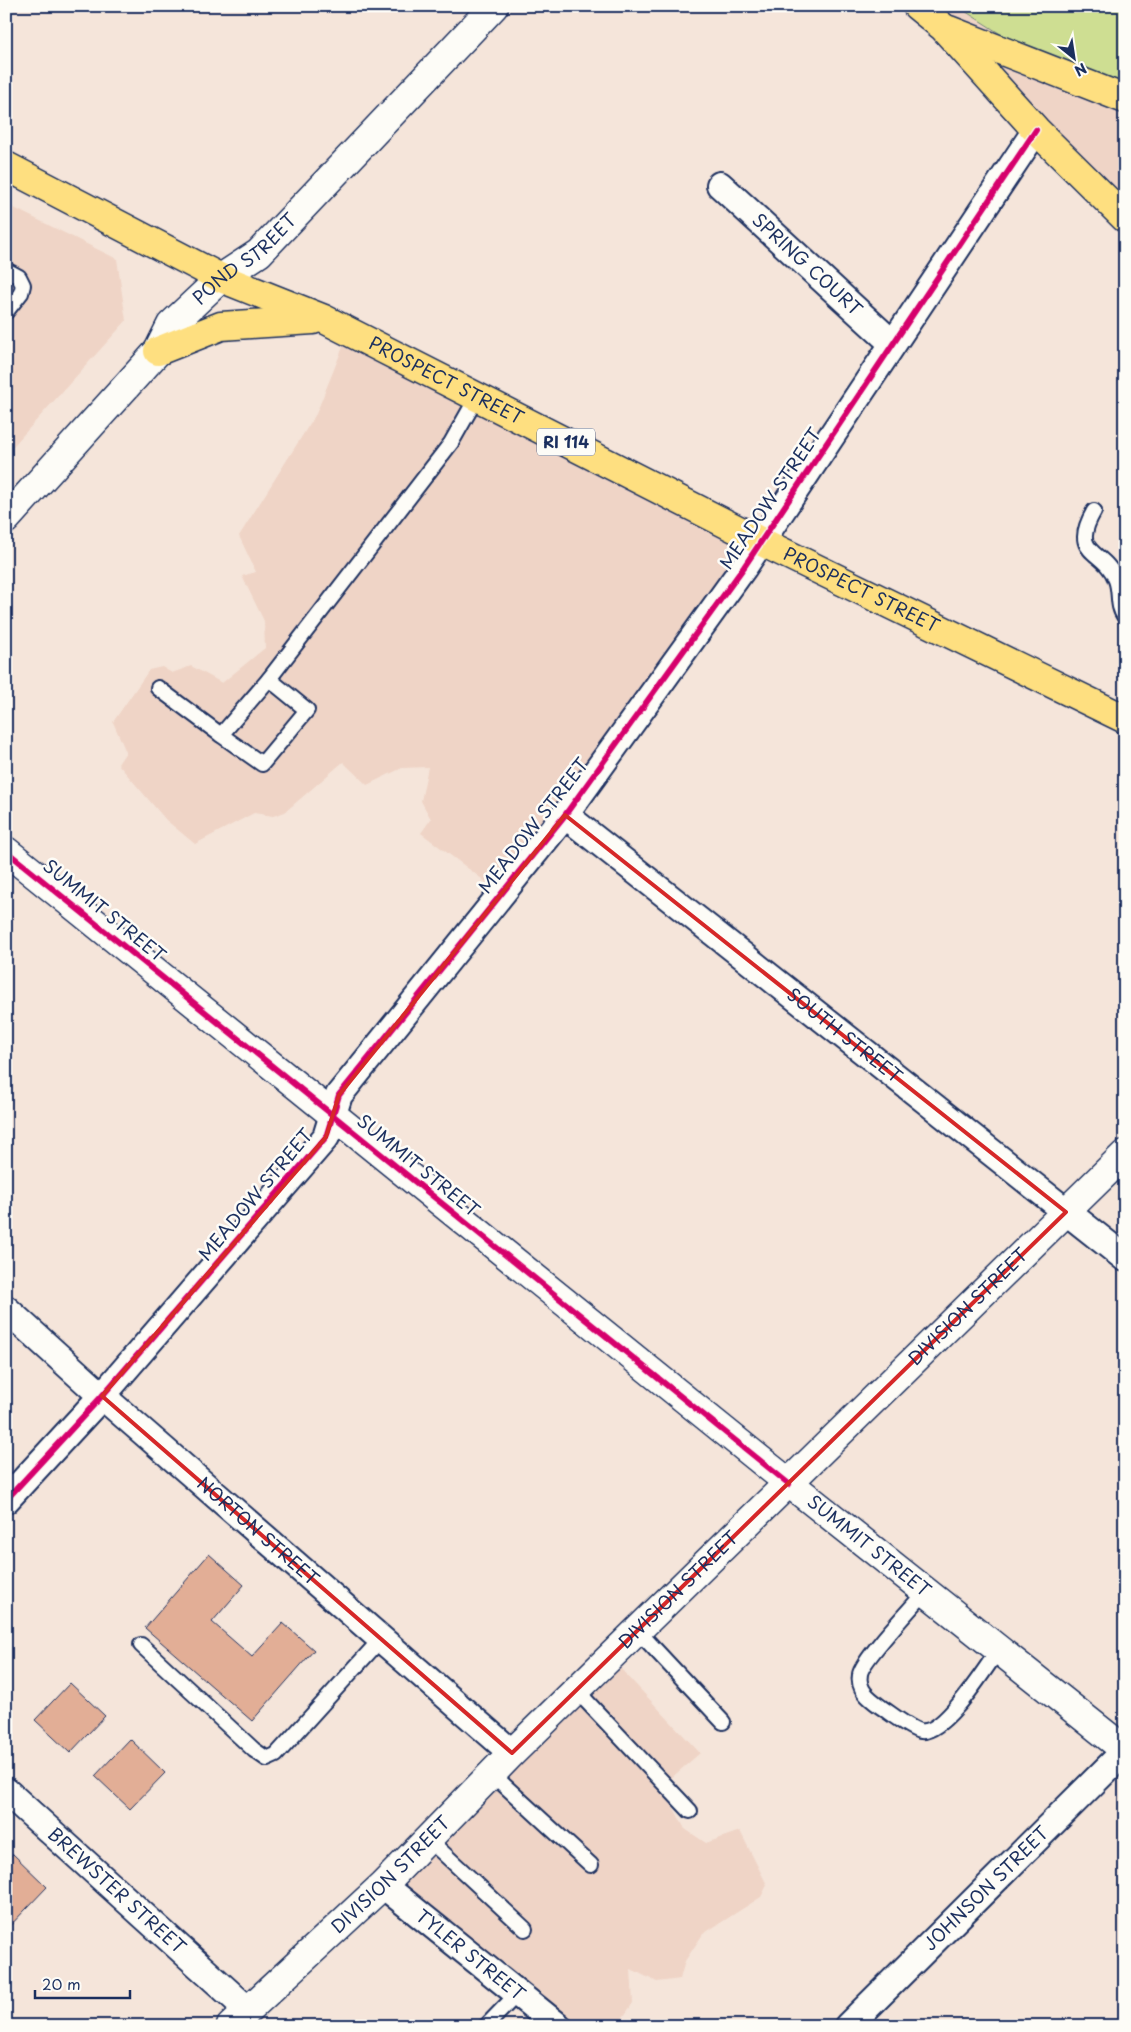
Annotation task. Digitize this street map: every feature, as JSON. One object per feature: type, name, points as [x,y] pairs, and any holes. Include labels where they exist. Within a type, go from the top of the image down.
[{"type":"main road","points":[[917,6],[944,28],[1036,130],[1125,218]]},
{"type":"main road","points":[[944,28],[1125,98]]},
{"type":"main road","name":"PROSPECT STREET","points":[[6,166],[221,278],[324,319],[762,542],[1125,719]]},
{"type":"main road","points":[[158,351],[221,326],[324,319]]},
{"type":"street","name":"POND STREET","points":[[6,519],[158,351],[172,325],[221,278],[259,253],[494,6]]},
{"type":"street","name":"MEADOW STREET","points":[[6,1500],[102,1396],[326,1138],[339,1095],[564,815],[762,542],[892,343],[1036,130]]},
{"type":"street","name":"SPRING COURT","points":[[720,186],[892,343]]},
{"type":"street","name":"SOUTH STREET","points":[[564,815],[1125,1258]]},
{"type":"street","name":"SUMMIT STREET","points":[[6,851],[789,1484],[1125,1750]]},
{"type":"street","name":"DIVISION STREET","points":[[240,2018],[383,1885],[512,1753],[1125,1154]]},
{"type":"street","name":"NORTON STREET","points":[[6,1309],[102,1396],[512,1753]]},
{"type":"street","name":"JOHNSON STREET","points":[[848,2026],[1125,1750]]},
{"type":"street","name":"BREWSTER STREET","points":[[6,1791],[240,2018]]},
{"type":"street","name":"TYLER STREET","points":[[383,1885],[558,2026]]},
{"type":"lane","points":[[6,270],[20,277],[23,285],[21,293],[6,312]]},
{"type":"lane","points":[[221,735],[268,679],[451,443],[477,397]]},
{"type":"lane","points":[[1094,511],[1084,528],[1088,548],[1109,568],[1116,579],[1120,610],[1125,617]]},
{"type":"lane","points":[[158,688],[262,764],[306,710],[268,679]]},
{"type":"lane","points":[[926,1591],[881,1643],[860,1672],[860,1682],[865,1695],[919,1731],[930,1730],[952,1713],[999,1649]]},
{"type":"lane","points":[[638,1631],[723,1722]]},
{"type":"lane","points":[[141,1645],[254,1750],[267,1759],[276,1755],[381,1639]]},
{"type":"lane","points":[[576,1690],[690,1811]]},
{"type":"lane","points":[[492,1774],[591,1865]]},
{"type":"lane","points":[[428,1839],[525,1929]]},
{"type":"lane","points":[[486,2026],[518,1993]]},
{"type":"highlighted area","points":[[565,815],[1066,1212],[512,1753],[102,1396],[326,1137],[339,1095]]},
{"type":"shaded area","points":[[910,6],[957,6],[1027,51],[1125,101],[1125,216]]},
{"type":"shaded area","points":[[6,204],[117,259],[126,321],[6,454]]},
{"type":"shaded area","points":[[345,342],[745,547],[555,814],[495,885],[486,882],[421,833],[431,819],[421,801],[428,767],[402,768],[367,785],[343,762],[285,812],[273,816],[254,813],[195,844],[166,820],[118,764],[126,752],[113,722],[149,670],[162,667],[172,673],[191,666],[222,683],[265,648],[264,621],[242,576],[256,572],[239,536],[316,414]]},
{"type":"shaded area","points":[[606,1653],[700,1753],[662,1786],[685,1829],[706,1843],[740,1831],[767,1885],[761,1897],[703,1934],[685,1961],[680,1979],[657,1982],[631,1969],[633,2003],[617,2026],[547,2026],[367,1885],[372,1874],[592,1659]]},
{"type":"green space","points":[[957,6],[1125,6],[1125,101],[1027,51]]},
{"type":"building","points":[[209,1554],[244,1585],[212,1622],[252,1657],[283,1623],[314,1650],[252,1721],[145,1628]]},
{"type":"building","points":[[70,1683],[105,1716],[70,1753],[35,1720]]},
{"type":"building","points":[[130,1739],[165,1773],[130,1809],[95,1776]]},
{"type":"building","points":[[13,1854],[47,1887],[6,1930],[6,1861]]},
{"type":"cycle path","points":[[6,1500],[102,1396],[326,1137],[339,1095],[565,815],[744,567],[1036,130]]},
{"type":"cycle path","points":[[6,851],[789,1484]]}]
